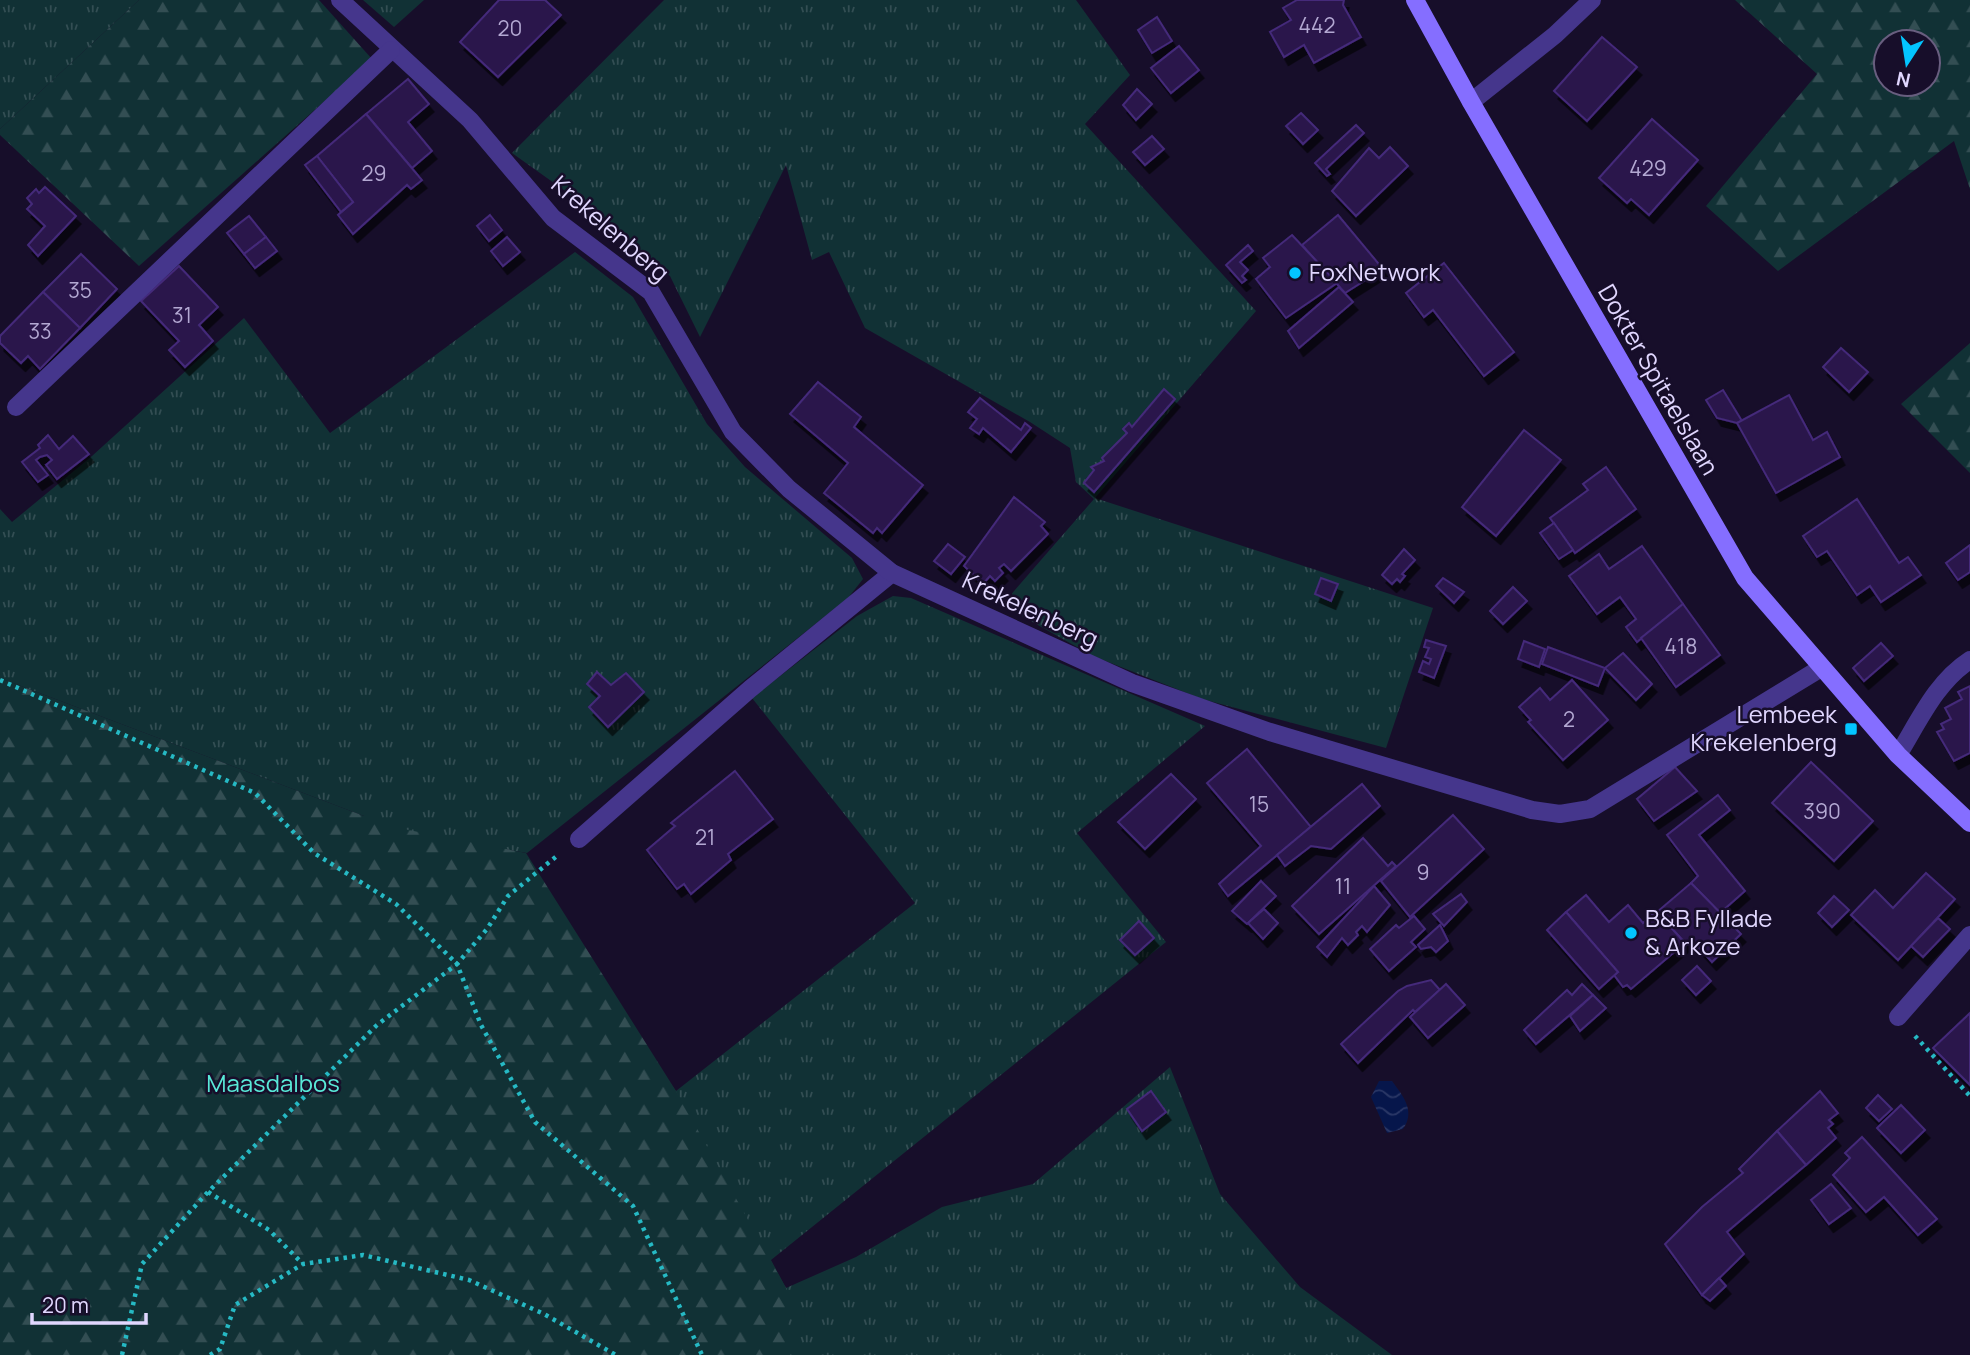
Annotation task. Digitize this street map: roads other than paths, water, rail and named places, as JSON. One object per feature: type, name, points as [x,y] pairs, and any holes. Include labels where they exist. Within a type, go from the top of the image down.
[{"type":"street","name":"Krekelenberg","points":[[340,0],[391,50],[470,120],[553,218],[651,292],[733,432],[789,489],[892,573],[1132,683],[1270,732],[1532,810],[1560,814],[1590,809],[1821,668]]},
{"type":"street","name":"Dokter Spitaelslaan","points":[[1415,0],[1745,578],[1898,755],[1970,822]]},
{"type":"street","points":[[1471,102],[1555,35],[1592,0]]},
{"type":"street","points":[[16,407],[391,50]]},
{"type":"street","points":[[579,839],[751,689],[892,573]]},
{"type":"street","points":[[1898,755],[1936,692],[1953,671],[1970,660]]},
{"type":"street","points":[[1898,1017],[1970,935]]},
{"type":"water","points":[[1379,1081],[1392,1081],[1404,1098],[1408,1116],[1403,1129],[1387,1133],[1371,1097]]},
{"type":"place","name":"FoxNetwork","points":[[1295,273]]},
{"type":"place","name":"Lembeek Krekelenberg","points":[[1851,729]]},
{"type":"place","name":"B&B Fyllade & Arkoze","points":[[1631,933]]},
{"type":"park label","name":"Maasdalbos","points":[[273,1084]]}]
